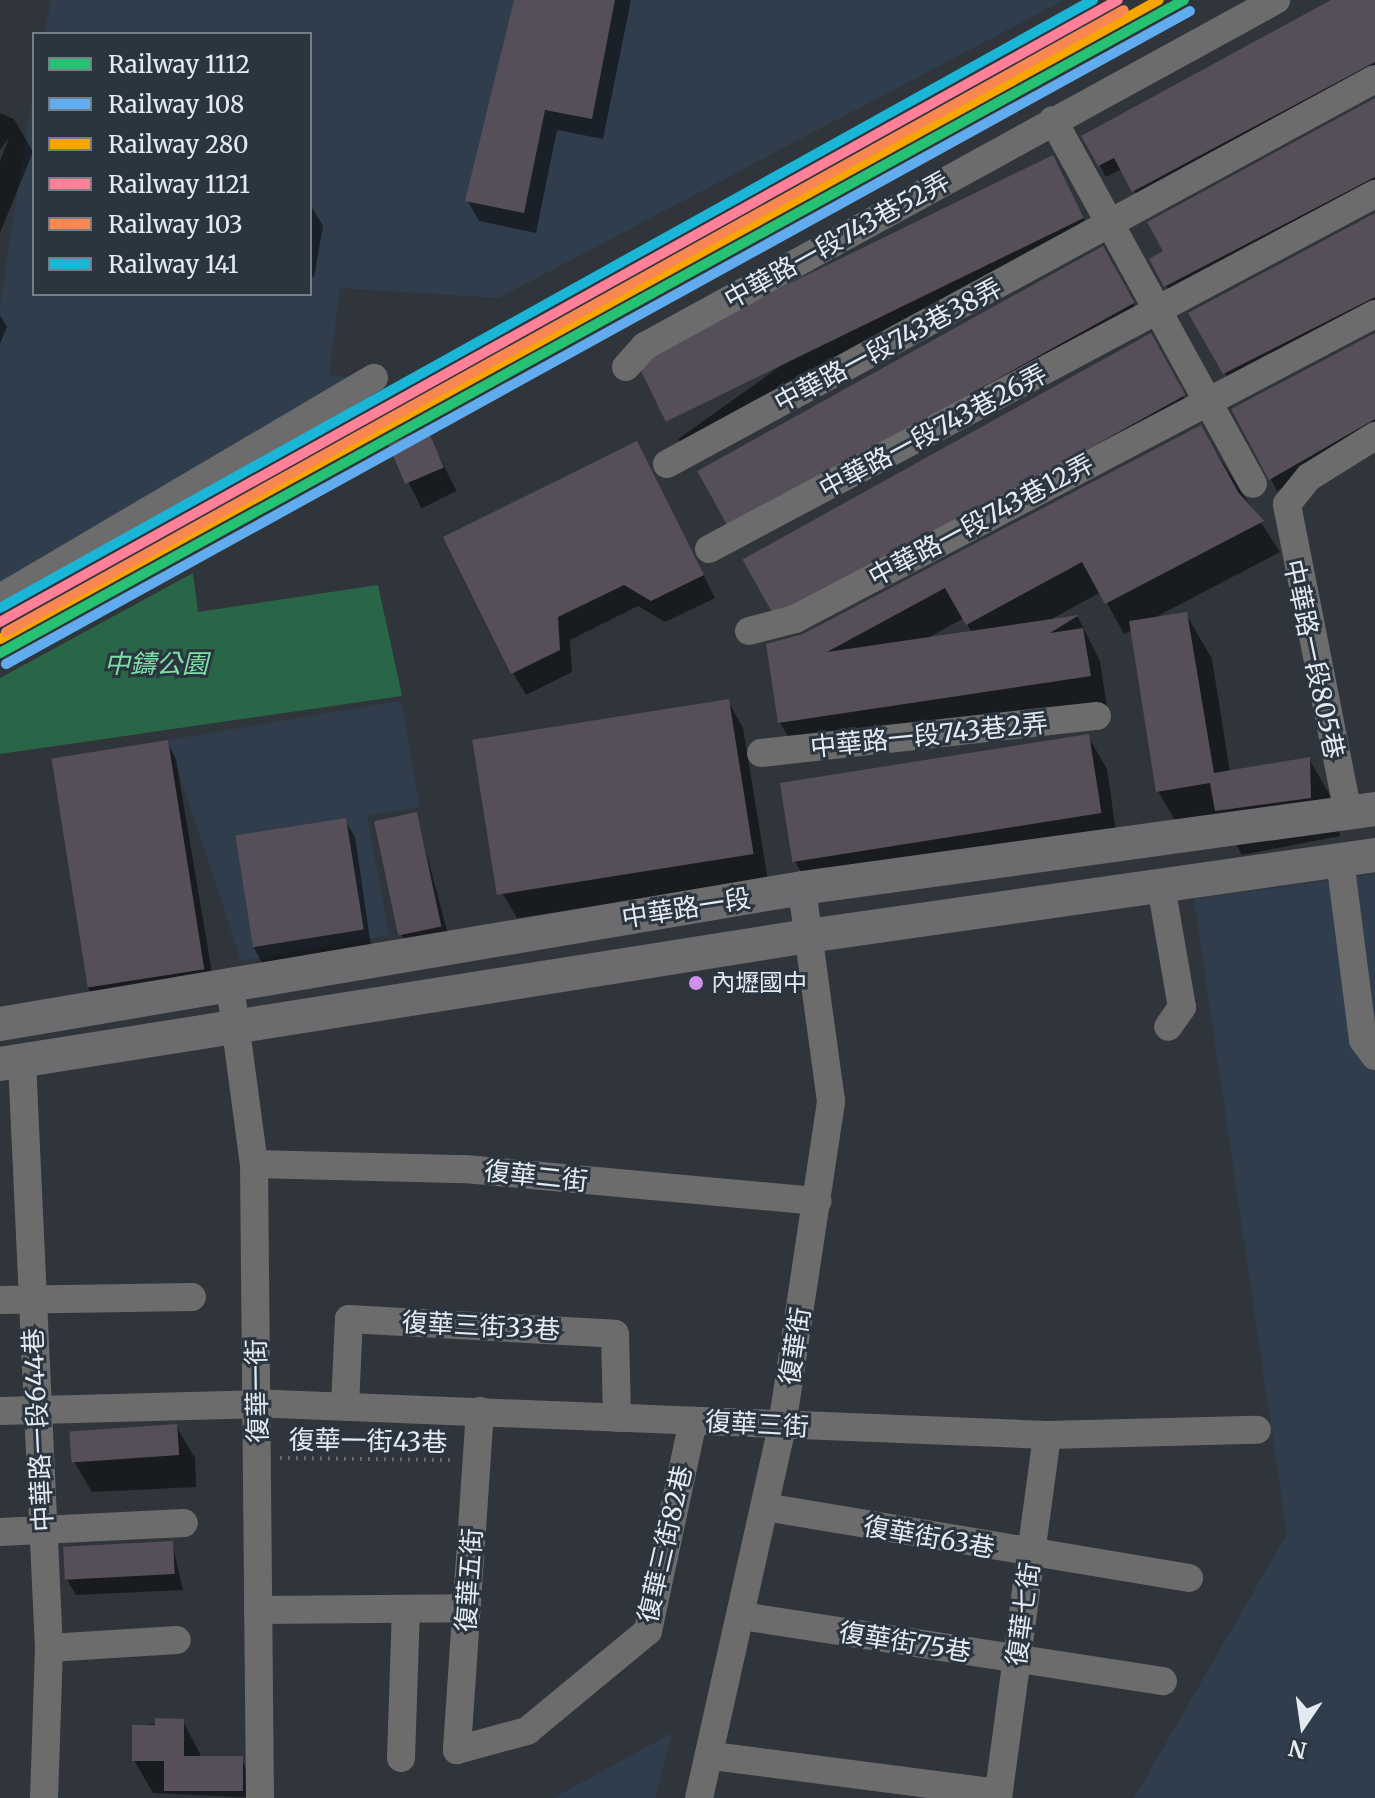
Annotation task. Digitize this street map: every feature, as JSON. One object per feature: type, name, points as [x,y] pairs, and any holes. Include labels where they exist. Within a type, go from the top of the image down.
[{"type":"main road","name":"中華路一段","points":[[0,1024],[802,888],[1362,811]]},
{"type":"main road","name":"中華路一段","points":[[11,1063],[238,1024],[808,936],[1375,855]]},
{"type":"street","name":"中華路一段743巷52弄","points":[[626,367],[645,346],[1276,0]]},
{"type":"street","name":"中華路一段743巷38弄","points":[[667,464],[1375,79]]},
{"type":"street","points":[[1053,120],[1253,484]]},
{"type":"street","name":"中華路一段743巷26弄","points":[[709,549],[1375,194]]},
{"type":"street","name":"中華路一段743巷12弄","points":[[749,631],[795,619],[1375,314]]},
{"type":"street","points":[[0,598],[374,378]]},
{"type":"street","name":"中華路一段805巷","points":[[1362,811],[1287,504],[1309,477],[1375,436]]},
{"type":"street","name":"中華路一段743巷2弄","points":[[761,753],[1097,716]]},
{"type":"street","points":[[1340,860],[1363,1040],[1375,1056]]},
{"type":"street","points":[[1161,886],[1182,1007],[1168,1027]]},
{"type":"street","name":"復華街","points":[[699,1798],[713,1756],[782,1426],[831,1101],[802,888]]},
{"type":"street","name":"復華一街","points":[[230,985],[238,1024],[254,1164],[260,1798]]},
{"type":"street","name":"中華路一段644巷","points":[[11,1063],[32,1300],[49,1648],[44,1798]]},
{"type":"street","name":"復華二街","points":[[254,1164],[465,1169],[818,1201]]},
{"type":"street","points":[[0,1300],[192,1297]]},
{"type":"street","name":"復華三街33巷","points":[[345,1406],[349,1319],[615,1334],[617,1418]]},
{"type":"street","name":"復華三街","points":[[0,1411],[258,1404],[1047,1435],[1257,1430]]},
{"type":"street","name":"復華五街","points":[[457,1750],[480,1411]]},
{"type":"street","name":"復華三街82巷","points":[[457,1750],[527,1731],[648,1631],[693,1421]]},
{"type":"street","name":"復華七街","points":[[998,1796],[1047,1435]]},
{"type":"street","name":"復華街63巷","points":[[765,1507],[1031,1555],[1189,1578]]},
{"type":"street","points":[[0,1532],[184,1523]]},
{"type":"street","points":[[258,1610],[467,1608]]},
{"type":"street","points":[[401,1758],[406,1609]]},
{"type":"street","name":"復華街75巷","points":[[742,1616],[1163,1681]]},
{"type":"street","points":[[49,1648],[177,1640]]},
{"type":"street","points":[[713,1756],[866,1787],[998,1796]]},
{"type":"path","name":"復華一街43巷","points":[[258,1457],[477,1460]]},
{"type":"shaded area","points":[[51,0],[1064,0],[499,298],[340,288],[329,376],[374,378],[0,586],[0,306],[32,97],[32,296],[312,296],[312,32],[44,32]]},
{"type":"shaded area","points":[[401,701],[420,807],[367,816],[389,935],[241,961],[168,740]]},
{"type":"shaded area","points":[[1375,874],[1375,1798],[1134,1798],[1287,1534],[1194,899]]},
{"type":"shaded area","points":[[672,1733],[655,1798],[553,1798]]},
{"type":"green space","name":"中鑄公園","points":[[193,573],[198,612],[378,585],[402,696],[0,754],[0,678]]},
{"type":"building","points":[[514,0],[615,0],[592,119],[545,110],[524,213],[465,201]]},
{"type":"building","points":[[1331,0],[1375,0],[1375,62],[1132,192],[1114,158],[1098,166],[1081,136]]},
{"type":"building","points":[[1375,98],[1375,177],[1164,287],[1149,259],[1163,251],[1147,222]]},
{"type":"building","points":[[1053,155],[1084,218],[666,422],[635,359]]},
{"type":"building","points":[[1375,213],[1375,297],[1223,374],[1188,313]]},
{"type":"building","points":[[1103,246],[1135,303],[729,528],[697,471]]},
{"type":"building","points":[[1151,333],[1185,395],[777,622],[743,559]]},
{"type":"building","points":[[1375,333],[1375,419],[1269,480],[1231,409]]},
{"type":"building","points":[[1201,425],[1238,492],[1264,521],[1105,604],[1082,562],[966,625],[945,588],[827,652],[1079,615],[1050,633],[1083,628],[1091,676],[778,723],[766,644],[803,634]]},
{"type":"building","points":[[427,428],[444,468],[405,484],[388,444]]},
{"type":"building","points":[[637,441],[704,575],[651,601],[624,585],[558,617],[560,650],[511,674],[443,537]]},
{"type":"building","points":[[1187,612],[1214,773],[1310,757],[1311,798],[1215,811],[1210,783],[1156,792],[1129,621]]},
{"type":"building","points":[[729,699],[754,854],[497,895],[472,740]]},
{"type":"building","points":[[1089,734],[1102,813],[792,862],[780,783]]},
{"type":"building","points":[[168,740],[204,969],[88,988],[51,758]]},
{"type":"building","points":[[417,812],[441,926],[398,936],[374,821]]},
{"type":"building","points":[[346,818],[364,930],[253,947],[235,836]]},
{"type":"building","points":[[177,1424],[179,1455],[71,1462],[69,1432]]},
{"type":"building","points":[[173,1541],[175,1574],[65,1580],[63,1547]]},
{"type":"building","points":[[155,1718],[184,1719],[184,1756],[243,1756],[243,1791],[164,1791],[164,1761],[132,1761],[132,1725],[155,1725]]},
{"type":"rail line","name":"141","points":[[0,608],[1093,0]]},
{"type":"rail line","name":"1121","points":[[0,622],[1118,0]]},
{"type":"rail line","name":"280","points":[[0,639],[1159,0]]},
{"type":"rail line","name":"1112","points":[[0,653],[1184,0]]},
{"type":"rail line","name":"103","points":[[6,632],[1124,10]]},
{"type":"rail line","name":"108","points":[[6,664],[1190,11]]},
{"type":"place","name":"內壢國中","points":[[696,983]]}]
